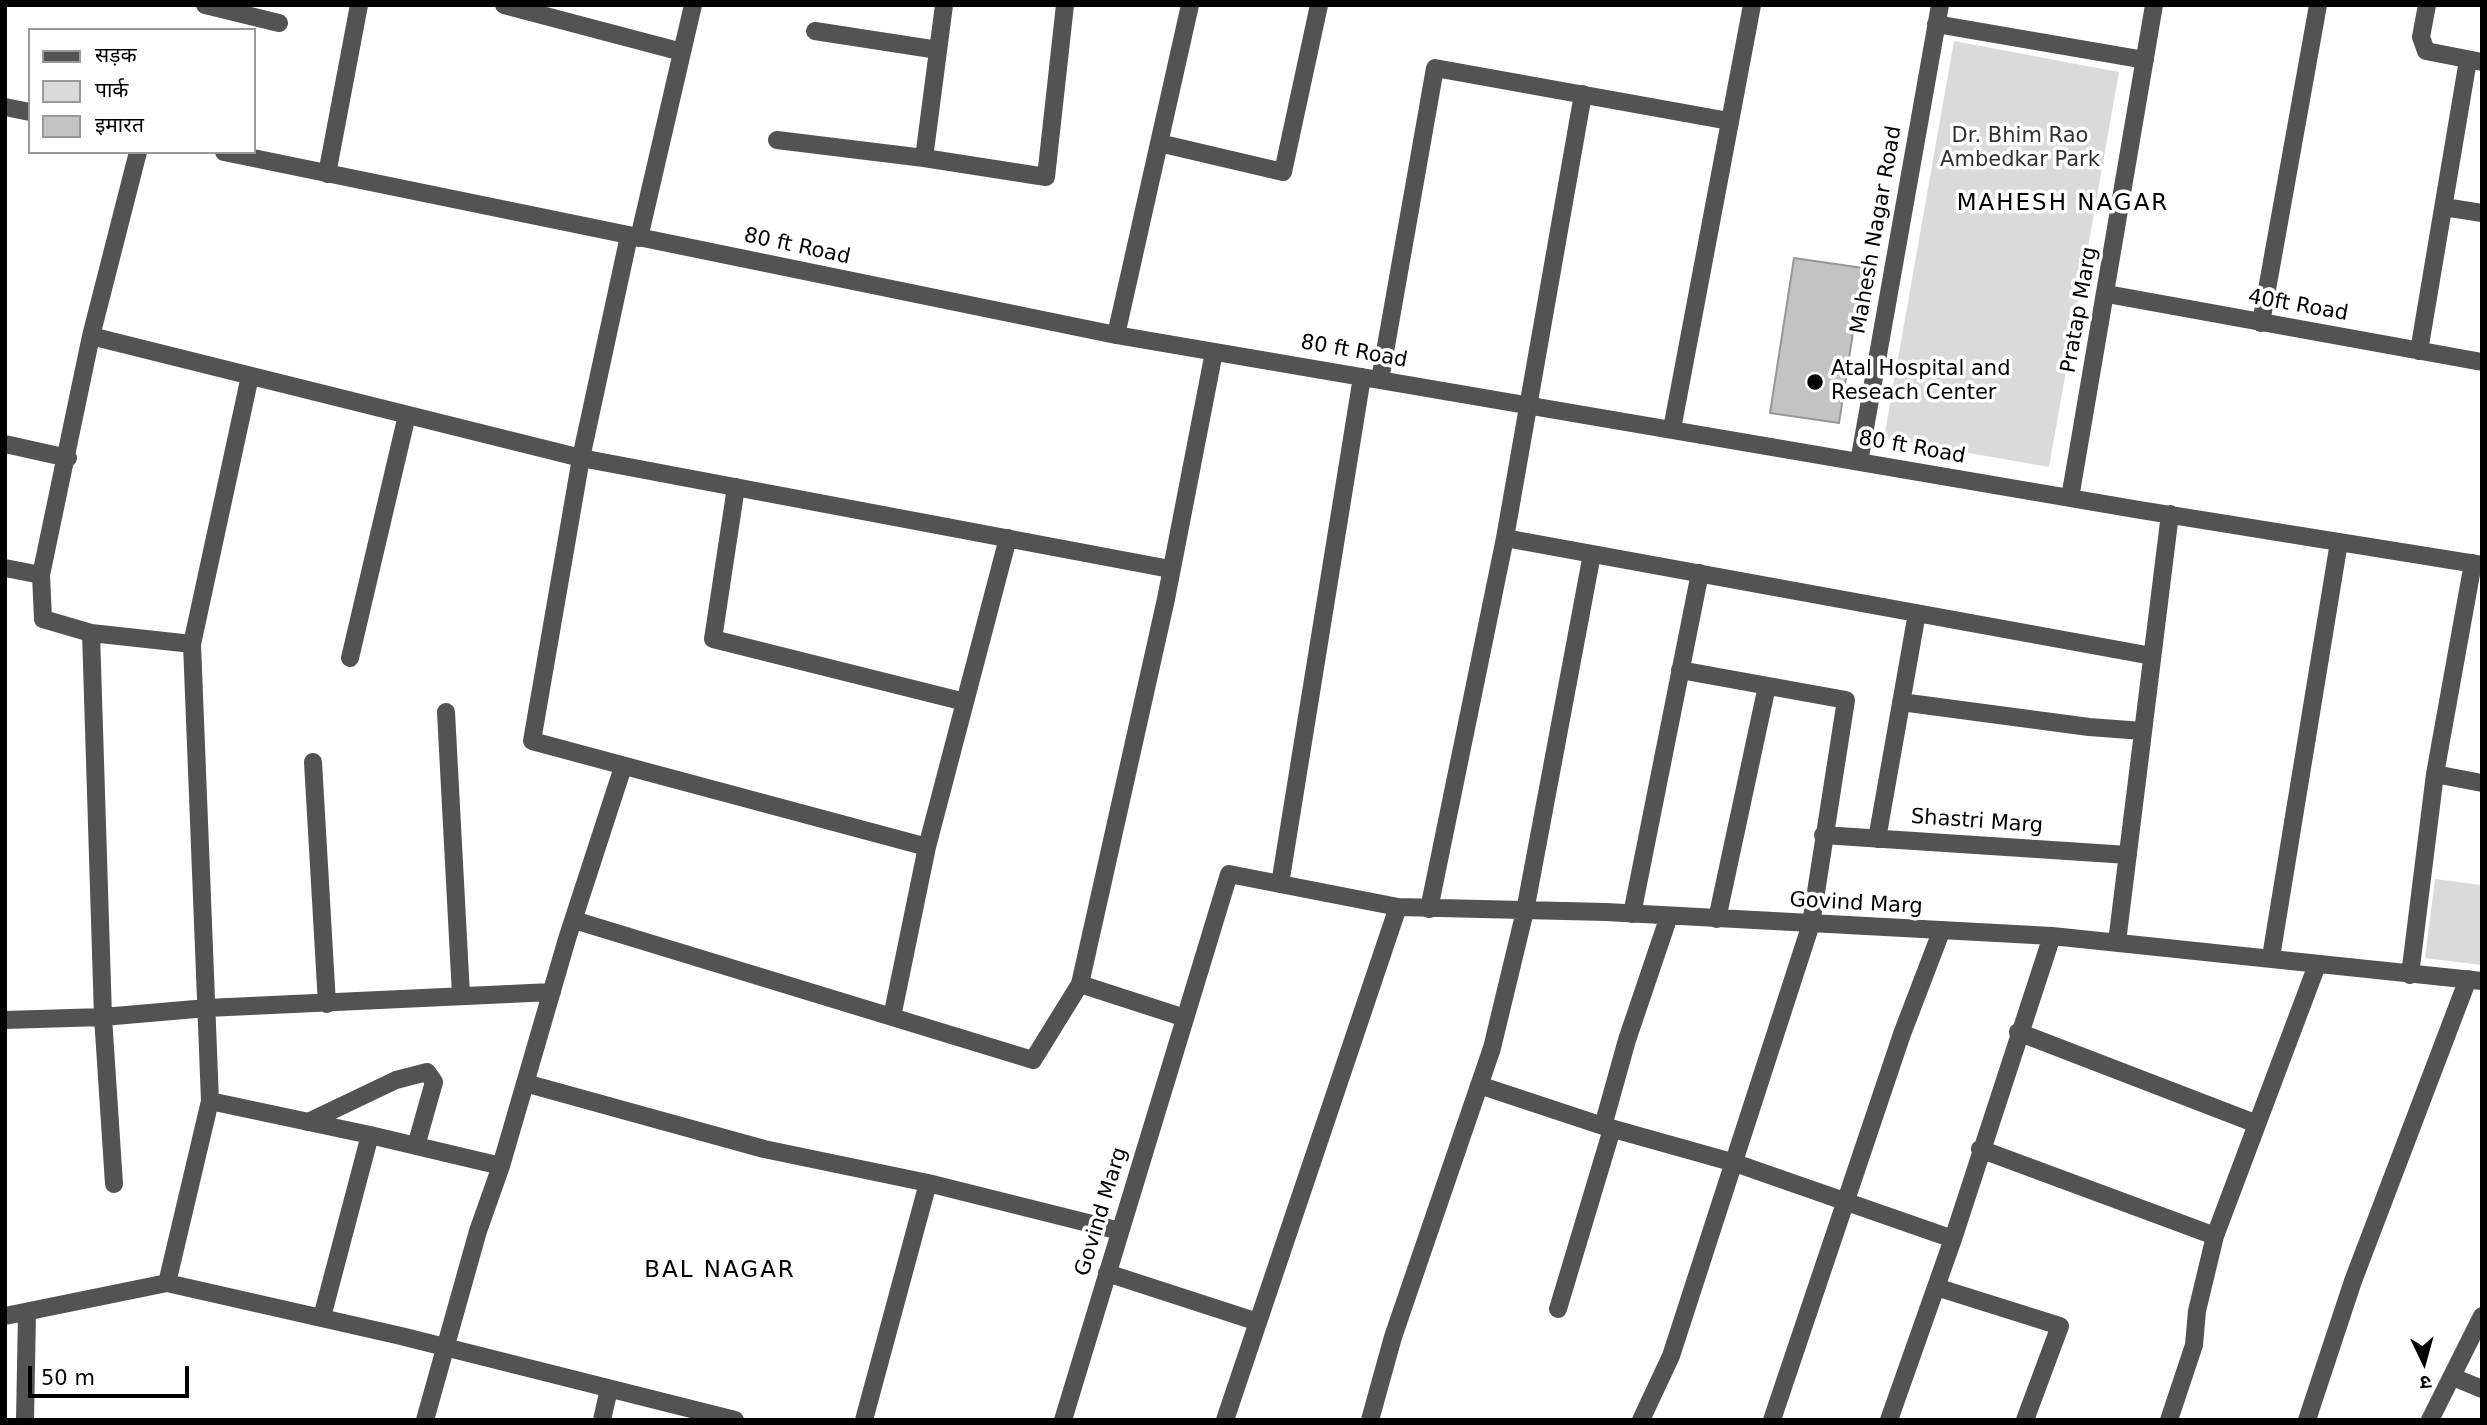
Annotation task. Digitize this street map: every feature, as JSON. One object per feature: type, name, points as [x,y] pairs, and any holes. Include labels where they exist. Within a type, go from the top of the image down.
[{"type":"street","points":[[205,5],[279,23]]},
{"type":"street","points":[[327,174],[359,5]]},
{"type":"street","points":[[504,5],[524,8],[682,52]]},
{"type":"street","points":[[693,5],[581,458],[532,741],[927,848]]},
{"type":"street","points":[[924,158],[944,5]]},
{"type":"street","points":[[776,140],[924,158],[1046,177],[1065,5]]},
{"type":"street","points":[[1116,335],[1190,5]]},
{"type":"street","points":[[1159,143],[1283,172],[1319,5]]},
{"type":"street","points":[[1672,429],[1752,5]]},
{"type":"street","name":"Mahesh Nagar Road","points":[[1859,462],[1940,5]]},
{"type":"street","name":"Pratap Marg","points":[[2070,498],[2107,294],[2154,5]]},
{"type":"street","points":[[2261,323],[2318,5]]},
{"type":"street","points":[[2419,351],[2444,207],[2475,61],[2426,51],[2421,37],[2427,5]]},
{"type":"street","points":[[1936,24],[2145,60]]},
{"type":"street","points":[[815,32],[938,50]]},
{"type":"street","points":[[1380,380],[1436,68],[1729,121]]},
{"type":"street","points":[[1429,909],[1505,538],[1583,94]]},
{"type":"street","points":[[5,107],[28,112]]},
{"type":"street","points":[[138,154],[92,336],[41,575],[43,619],[91,633],[192,644]]},
{"type":"street","name":"80 ft Road","points":[[233,154],[1116,335],[2070,498],[2477,564]]},
{"type":"street","points":[[2444,207],[2482,213]]},
{"type":"street","name":"40ft Road","points":[[2107,294],[2482,362]]},
{"type":"street","points":[[92,336],[581,458],[1170,569]]},
{"type":"street","points":[[574,920],[1033,1060],[1080,984],[1166,599],[1214,352]]},
{"type":"street","points":[[167,1283],[210,1101],[192,644],[250,376]]},
{"type":"street","points":[[1280,884],[1362,377]]},
{"type":"street","points":[[350,658],[407,415]]},
{"type":"street","points":[[5,444],[68,458]]},
{"type":"street","points":[[736,487],[713,639],[965,702]]},
{"type":"street","points":[[2117,942],[2170,514]]},
{"type":"street","points":[[891,1017],[927,848],[1008,538]]},
{"type":"street","points":[[1505,538],[2152,656]]},
{"type":"street","points":[[2271,957],[2339,542]]},
{"type":"street","points":[[1370,1420],[1392,1337],[1492,1048],[1525,911],[1592,554]]},
{"type":"street","points":[[2410,975],[2435,774],[2477,564]]},
{"type":"street","points":[[5,568],[41,575]]},
{"type":"street","points":[[1632,914],[1700,573]]},
{"type":"street","points":[[1877,839],[1917,613]]},
{"type":"street","points":[[91,633],[103,1017],[114,1184]]},
{"type":"street","points":[[1641,1420],[1671,1356],[1811,924],[1846,700],[1681,670]]},
{"type":"street","points":[[1717,919],[1767,686]]},
{"type":"street","points":[[1901,702],[2089,727],[2143,731]]},
{"type":"street","points":[[446,712],[461,995]]},
{"type":"street","points":[[313,762],[327,1004]]},
{"type":"street","points":[[425,1420],[444,1348],[623,767]]},
{"type":"street","points":[[2435,774],[2482,783]]},
{"type":"street","name":"Shastri Marg","points":[[1824,835],[2128,855]]},
{"type":"street","name":"Govind Marg","points":[[1063,1420],[1229,874],[1398,907],[1632,914],[2052,936],[2475,980]]},
{"type":"street","points":[[1225,1420],[1398,907]]},
{"type":"street","points":[[1558,1309],[1607,1128],[1627,1040],[1669,916]]},
{"type":"street","points":[[1772,1420],[1902,1034],[1941,932]]},
{"type":"street","points":[[1889,1420],[1953,1239],[2018,1032],[2052,936]]},
{"type":"street","points":[[2169,1420],[2194,1345],[2197,1311],[2215,1236],[2317,965]]},
{"type":"street","points":[[2306,1420],[2353,1281],[2475,980]]},
{"type":"street","points":[[1080,984],[1185,1018]]},
{"type":"street","points":[[5,1020],[552,992]]},
{"type":"street","points":[[2018,1032],[2258,1124]]},
{"type":"street","points":[[307,1122],[396,1080],[427,1072],[434,1082],[416,1146]]},
{"type":"street","points":[[525,1083],[764,1149],[928,1183],[1120,1231]]},
{"type":"street","points":[[1479,1084],[1607,1128],[1735,1163],[1953,1239]]},
{"type":"street","points":[[210,1101],[501,1166]]},
{"type":"street","points":[[322,1317],[370,1135]]},
{"type":"street","points":[[1980,1149],[2215,1236]]},
{"type":"street","points":[[864,1420],[928,1183]]},
{"type":"street","points":[[1107,1273],[1258,1322]]},
{"type":"street","points":[[5,1316],[167,1283],[322,1317],[735,1420]]},
{"type":"street","points":[[1936,1287],[2060,1326],[2025,1420]]},
{"type":"street","points":[[25,1420],[27,1313]]},
{"type":"street","points":[[2430,1420],[2482,1316]]},
{"type":"street","points":[[2453,1377],[2482,1390]]},
{"type":"street","points":[[602,1420],[609,1390]]},
{"type":"green space","name":"Dr. Bhim Rao Ambedkar Park","points":[[1954,41],[2119,72],[2049,467],[1884,438]]},
{"type":"green space","points":[[2435,879],[2482,885],[2482,965],[2425,958]]},
{"type":"building","points":[[1794,258],[1863,268],[1839,423],[1770,413]]},
{"type":"place","name":"Atal Hospital and Reseach Center","points":[[1815,382]]},
{"type":"district","name":"MAHESH NAGAR","points":[[2063,204]]},
{"type":"district","name":"BAL NAGAR","points":[[720,1271]]}]
